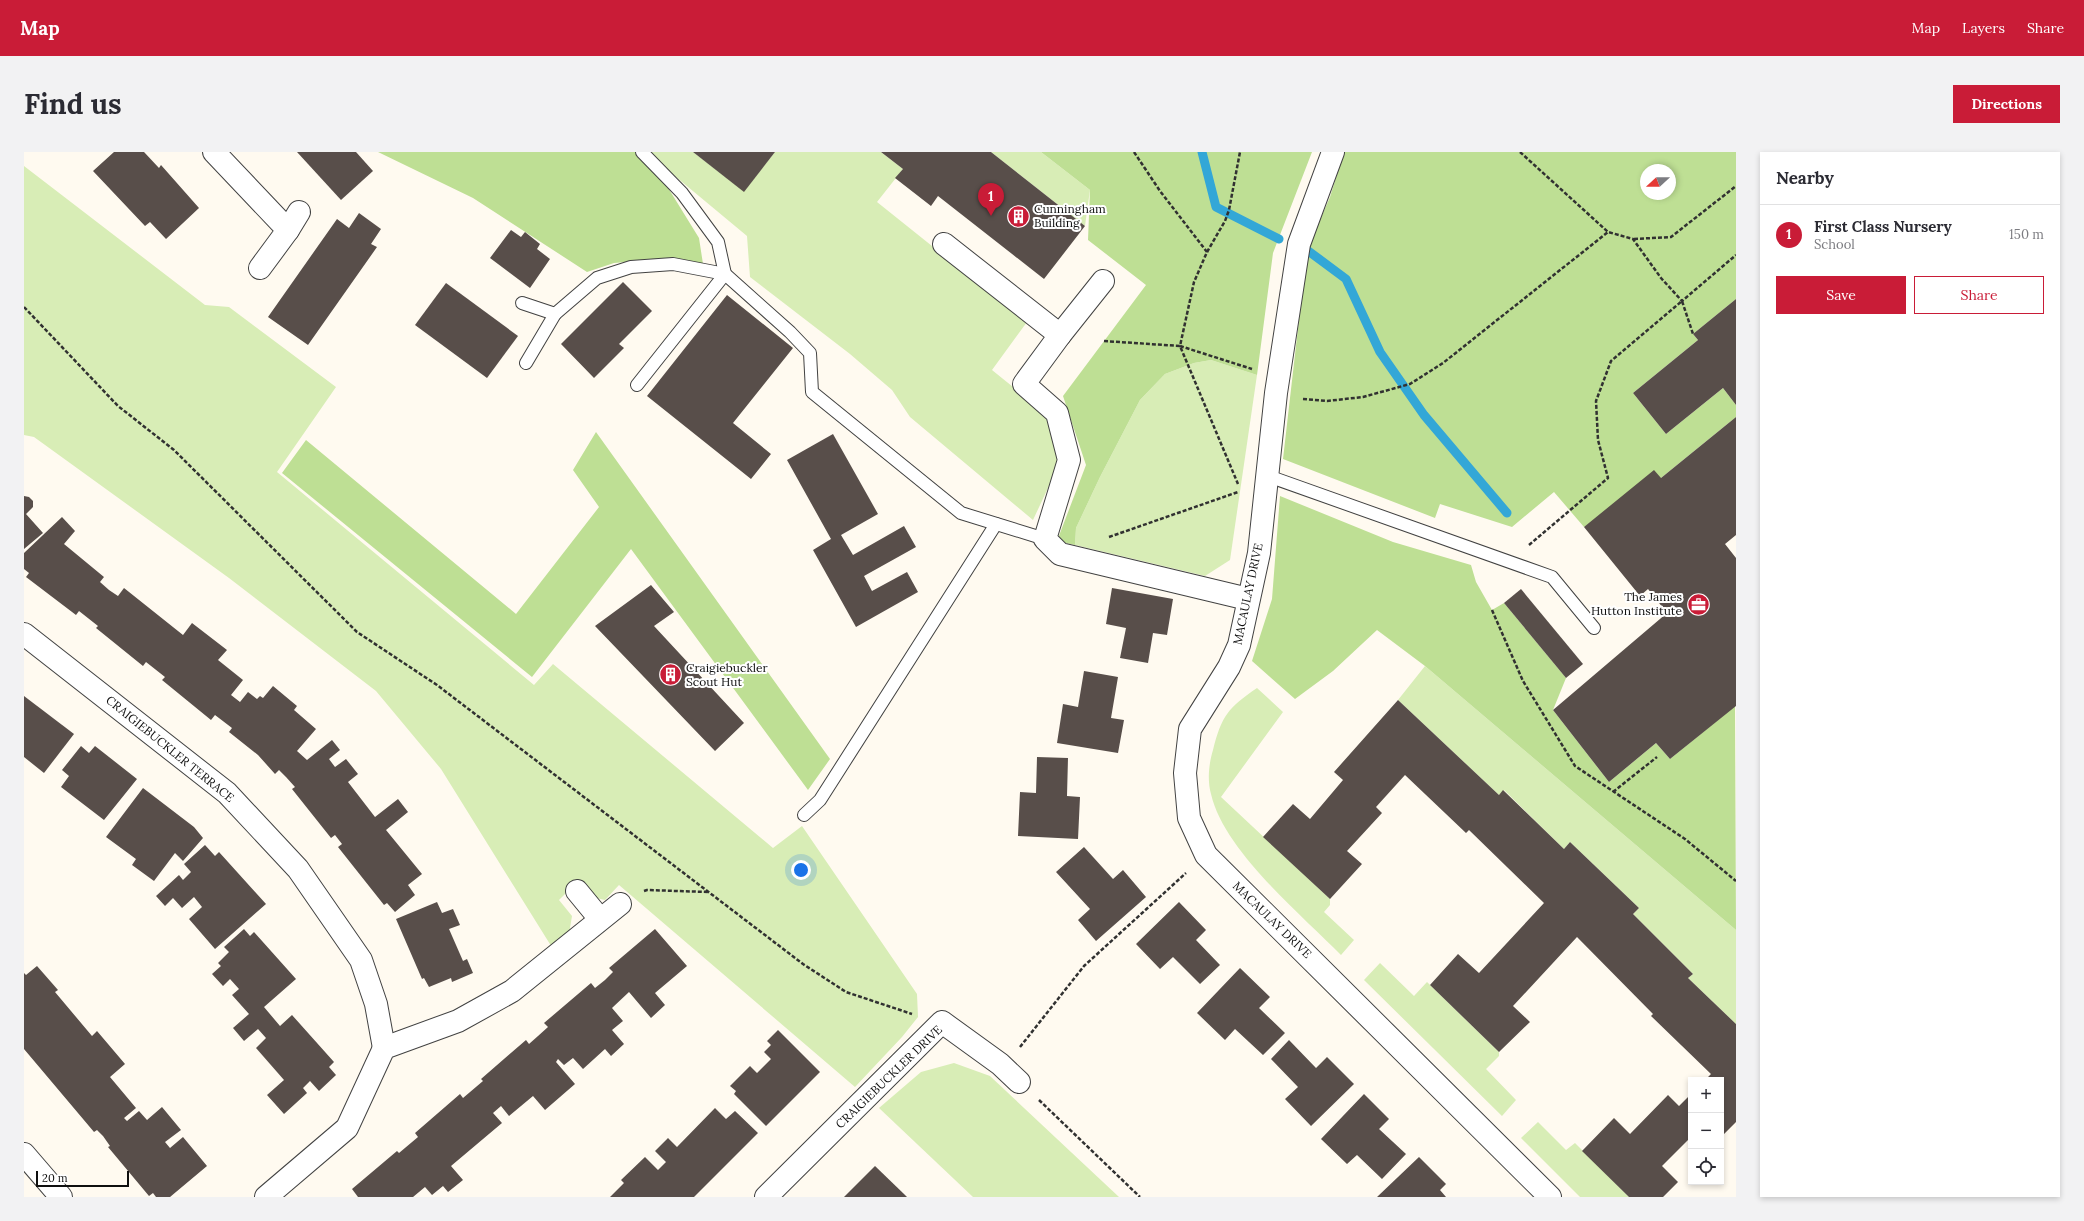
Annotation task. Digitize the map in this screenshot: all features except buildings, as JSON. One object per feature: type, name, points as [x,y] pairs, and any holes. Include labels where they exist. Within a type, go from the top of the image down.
[{"type":"street","points":[[214,152],[294,221],[260,268]]},
{"type":"street","name":"MACAULAY DRIVE","points":[[1333,152],[1298,244],[1277,385],[1268,476],[1258,553],[1239,645],[1229,667],[1190,729],[1185,773],[1189,818],[1206,855],[1550,1197]]},
{"type":"street","points":[[944,244],[1060,335]]},
{"type":"street","points":[[1103,281],[1060,335],[1024,384],[1057,413],[1069,460],[1045,539],[1060,554],[1248,599]]},
{"type":"street","name":"CRAIGIEBUCKLER TERRACE","points":[[24,634],[227,793],[298,869],[360,960],[376,1004],[384,1048]]},
{"type":"street","points":[[577,891],[600,919]]},
{"type":"street","points":[[266,1197],[347,1128],[384,1048],[458,1020],[512,991],[620,904]]},
{"type":"street","name":"CRAIGIEBUCKLER DRIVE","points":[[766,1197],[942,1022],[1000,1064],[1019,1082]]},
{"type":"street","points":[[24,1154],[61,1197]]},
{"type":"lane","points":[[642,152],[682,193],[718,242],[725,274]]},
{"type":"lane","points":[[526,363],[555,314],[597,278],[631,267],[673,264],[725,274],[790,332],[810,354],[812,392],[961,513],[1045,539]]},
{"type":"lane","points":[[637,384],[725,274]]},
{"type":"lane","points":[[522,303],[555,314]]},
{"type":"lane","points":[[1268,476],[1449,541],[1511,561],[1552,577],[1594,628]]},
{"type":"lane","points":[[804,816],[820,800],[996,524]]},
{"type":"path","points":[[1134,152],[1160,191],[1207,252]]},
{"type":"path","points":[[1106,538],[1241,491],[1180,346],[1194,282],[1207,252],[1225,221],[1229,210],[1240,152]]},
{"type":"path","points":[[1520,152],[1608,232],[1633,239],[1671,237],[1736,186]]},
{"type":"path","points":[[1104,341],[1180,346],[1277,385],[1290,397],[1327,401],[1363,397],[1410,384],[1443,363],[1608,232]]},
{"type":"path","points":[[1633,239],[1661,278],[1682,301],[1693,334]]},
{"type":"path","points":[[1511,561],[1608,478],[1598,440],[1596,401],[1611,361],[1736,255]]},
{"type":"path","points":[[24,307],[118,406],[174,450],[357,632],[437,685],[803,964],[846,992],[918,1017],[937,1028]]},
{"type":"path","points":[[1492,610],[1523,681],[1575,766],[1685,839],[1736,880]]},
{"type":"path","points":[[1613,792],[1656,757]]},
{"type":"path","points":[[1000,1064],[1022,1045],[1084,966],[1206,855]]},
{"type":"path","points":[[620,904],[646,890],[709,892]]},
{"type":"path","points":[[1019,1082],[1140,1197]]},
{"type":"green space","points":[[378,152],[646,152],[699,238],[703,264],[661,259],[614,263],[587,272],[473,198]]},
{"type":"green space","points":[[646,152],[693,152],[744,191],[775,152],[881,152],[903,169],[877,202],[1027,322],[992,370],[1050,417],[1062,458],[1033,520],[910,417],[892,390],[850,354],[750,277],[747,236]]},
{"type":"green space","points":[[991,152],[1041,152],[1090,190],[1085,226]]},
{"type":"green space","points":[[1041,152],[1312,152],[1273,253],[1257,375],[1211,360],[1194,363],[1165,374],[1140,400],[1100,477],[1076,528],[1075,545],[1057,541],[1086,465],[1063,396],[1146,285],[1088,240],[1090,190]]},
{"type":"green space","points":[[1344,152],[1736,152],[1736,299],[1693,334],[1698,340],[1633,393],[1666,434],[1723,388],[1736,405],[1736,417],[1661,478],[1584,527],[1554,492],[1512,527],[1440,504],[1435,518],[1283,459],[1307,250],[1330,197]]},
{"type":"green space","points":[[24,166],[205,305],[229,307],[336,387],[277,472],[534,685],[553,664],[773,848],[802,826],[917,994],[918,1017],[902,1037],[855,1087],[619,885],[605,900],[588,896],[575,884],[559,900],[572,916],[569,934],[553,949],[441,769],[376,691],[229,578],[34,437],[24,435]]},
{"type":"green space","points":[[1211,360],[1257,375],[1230,560],[1205,576],[1075,545],[1076,528],[1100,477],[1140,400],[1165,374],[1194,363]]},
{"type":"green space","points":[[596,432],[830,759],[808,790],[631,549],[532,677],[282,473],[306,440],[516,614],[599,507],[573,470]]},
{"type":"green space","points":[[1280,496],[1393,542],[1471,565],[1476,582],[1492,610],[1504,603],[1566,678],[1553,710],[1609,782],[1656,743],[1670,759],[1735,706],[1736,930],[1425,666],[1377,630],[1333,671],[1295,699],[1252,661],[1272,599]]},
{"type":"green space","points":[[1425,666],[1736,930],[1736,1024],[1688,978],[1693,974],[1633,914],[1639,908],[1570,842],[1564,849],[1504,790],[1499,795],[1398,700]]},
{"type":"green space","points":[[1257,688],[1283,712],[1221,797],[1330,899],[1330,905],[1324,912],[1354,940],[1341,955],[1286,901],[1247,859],[1231,837],[1219,816],[1211,794],[1209,783],[1210,766],[1216,738],[1223,720],[1239,701]]},
{"type":"green space","points":[[1380,963],[1414,996],[1427,982],[1499,1052],[1499,1056],[1486,1069],[1516,1100],[1502,1116],[1364,980]]},
{"type":"green space","points":[[954,1063],[990,1076],[1119,1197],[973,1197],[879,1108],[921,1072]]},
{"type":"green space","points":[[1538,1122],[1566,1150],[1575,1143],[1629,1197],[1580,1197],[1521,1138]]},
{"type":"waterway","points":[[1202,152],[1216,207],[1279,239]]},
{"type":"waterway","points":[[1307,250],[1346,279],[1380,352],[1424,415],[1507,513]]},
{"type":"place","name":"First Class Nursery","points":[[991,216]]},
{"type":"place","name":"Cunningham Building","points":[[1018,216]]},
{"type":"place","name":"The James Hutton Institute","points":[[1698,604]]},
{"type":"place","name":"Craigiebuckler Scout Hut","points":[[671,675]]}]
